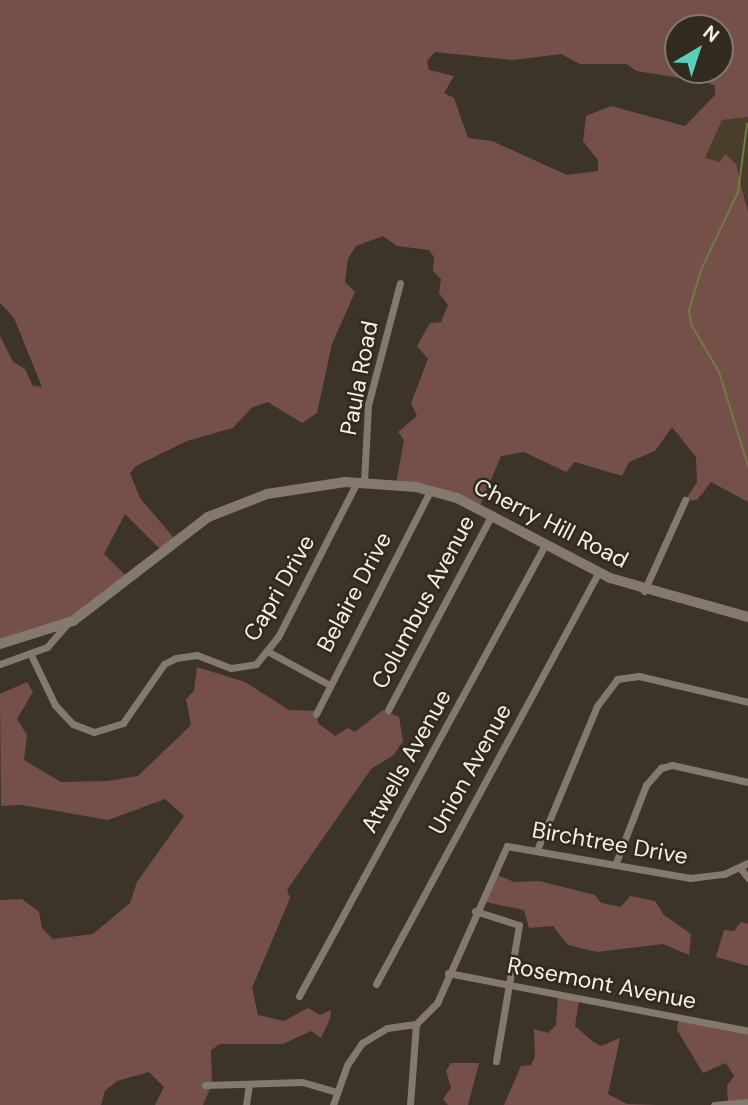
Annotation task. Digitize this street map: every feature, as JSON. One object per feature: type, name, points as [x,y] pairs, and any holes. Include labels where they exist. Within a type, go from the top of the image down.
[{"type":"main road","name":"Cherry Hill Road","points":[[0,644],[68,624],[208,517],[286,489],[361,482],[430,491],[492,513],[598,573],[644,591],[747,616]]},
{"type":"street","name":"Paula Road","points":[[361,482],[368,405],[400,283]]},
{"type":"street","name":"Capri Drive","points":[[31,655],[55,705],[73,724],[94,732],[123,723],[164,664],[176,658],[197,654],[242,668],[269,652],[361,482]]},
{"type":"street","name":"Belaire Drive","points":[[316,714],[328,684],[430,491]]},
{"type":"street","points":[[644,591],[685,500]]},
{"type":"street","name":"Columbus Avenue","points":[[388,710],[492,513]]},
{"type":"street","name":"Atwells Avenue","points":[[299,996],[546,543]]},
{"type":"street","name":"Union Avenue","points":[[376,984],[598,573]]},
{"type":"street","points":[[0,664],[31,655],[54,641],[68,624]]},
{"type":"street","points":[[269,652],[328,684]]},
{"type":"street","points":[[537,850],[597,706],[617,679],[639,676],[748,702]]},
{"type":"street","points":[[615,865],[656,771],[672,765],[748,782]]},
{"type":"street","name":"Birchtree Drive","points":[[475,911],[505,847],[537,850],[690,878],[740,868],[748,863]]},
{"type":"street","points":[[740,868],[748,878]]},
{"type":"street","points":[[333,1105],[362,1042],[387,1028],[416,1024],[437,1003],[475,911],[519,925],[511,986],[496,1060]]},
{"type":"street","name":"Rosemont Avenue","points":[[449,973],[748,1031]]},
{"type":"street","points":[[410,1105],[416,1024]]},
{"type":"street","points":[[205,1084],[302,1082],[337,1092]]},
{"type":"street","points":[[246,1105],[249,1084]]},
{"type":"street","points":[[714,1105],[748,1102]]},
{"type":"shaded area","points":[[0,0],[748,0],[748,117],[722,120],[705,158],[720,162],[725,154],[736,164],[748,212],[748,502],[711,482],[697,500],[685,501],[697,482],[696,457],[672,427],[655,451],[629,462],[622,476],[575,462],[566,472],[524,452],[501,456],[480,506],[396,484],[404,440],[398,432],[417,416],[411,403],[428,359],[417,346],[430,323],[441,322],[448,305],[439,293],[441,279],[433,271],[434,257],[429,250],[397,246],[383,236],[356,246],[348,259],[345,282],[355,292],[332,344],[317,413],[302,423],[268,402],[251,408],[233,428],[187,441],[136,466],[130,473],[140,498],[174,538],[159,548],[125,514],[104,554],[127,577],[81,616],[0,644],[0,336],[13,362],[25,369],[33,386],[42,387],[14,318],[0,303]],"holes":[[[664,14],[734,14],[734,84],[710,84],[715,86],[715,95],[685,126],[611,106],[586,116],[583,141],[598,160],[598,171],[567,175],[492,141],[468,138],[454,98],[444,93],[454,76],[429,70],[427,61],[435,52],[513,60],[561,54],[580,64],[627,64],[636,71],[664,75]]]},
{"type":"shaded area","points":[[748,117],[748,212],[740,173],[705,158],[722,120]]},
{"type":"shaded area","points":[[197,667],[245,682],[289,710],[317,711],[318,723],[335,736],[348,728],[355,732],[383,710],[399,717],[403,741],[394,755],[371,769],[287,890],[290,898],[252,988],[258,1015],[284,1021],[308,1008],[320,1015],[331,1010],[330,1019],[321,1038],[311,1031],[283,1044],[220,1044],[211,1050],[212,1084],[203,1105],[155,1105],[164,1087],[149,1072],[117,1081],[105,1091],[101,1105],[0,1105],[0,900],[22,899],[39,912],[42,928],[53,939],[93,934],[130,903],[137,882],[184,816],[165,799],[108,820],[22,805],[1,806],[0,694],[27,682],[33,692],[17,719],[27,735],[24,760],[61,782],[108,781],[138,776],[191,725],[186,699],[194,691]]},
{"type":"shaded area","points":[[492,873],[514,882],[539,881],[595,895],[601,903],[621,907],[630,896],[655,901],[664,915],[691,934],[689,955],[663,944],[597,952],[568,945],[553,926],[529,928],[524,910],[480,901]]},
{"type":"shaded area","points":[[741,922],[748,924],[748,966],[716,957],[724,930],[734,931]]},
{"type":"shaded area","points":[[558,996],[579,1001],[575,1026],[592,1041],[601,1046],[620,1038],[608,1094],[627,1104],[658,1105],[504,1105],[521,1066],[531,1065],[535,1056],[534,1029],[548,1033],[556,1025]]},
{"type":"shaded area","points":[[679,1017],[748,1031],[748,1105],[728,1103],[727,1086],[734,1076],[726,1063],[703,1073],[677,1030]]},
{"type":"shaded area","points":[[451,1063],[479,1063],[468,1105],[448,1105],[443,1099],[451,1088],[446,1071]]},
{"type":"waterway","points":[[747,124],[738,192],[701,270],[689,310],[691,324],[719,372],[748,466]]}]
